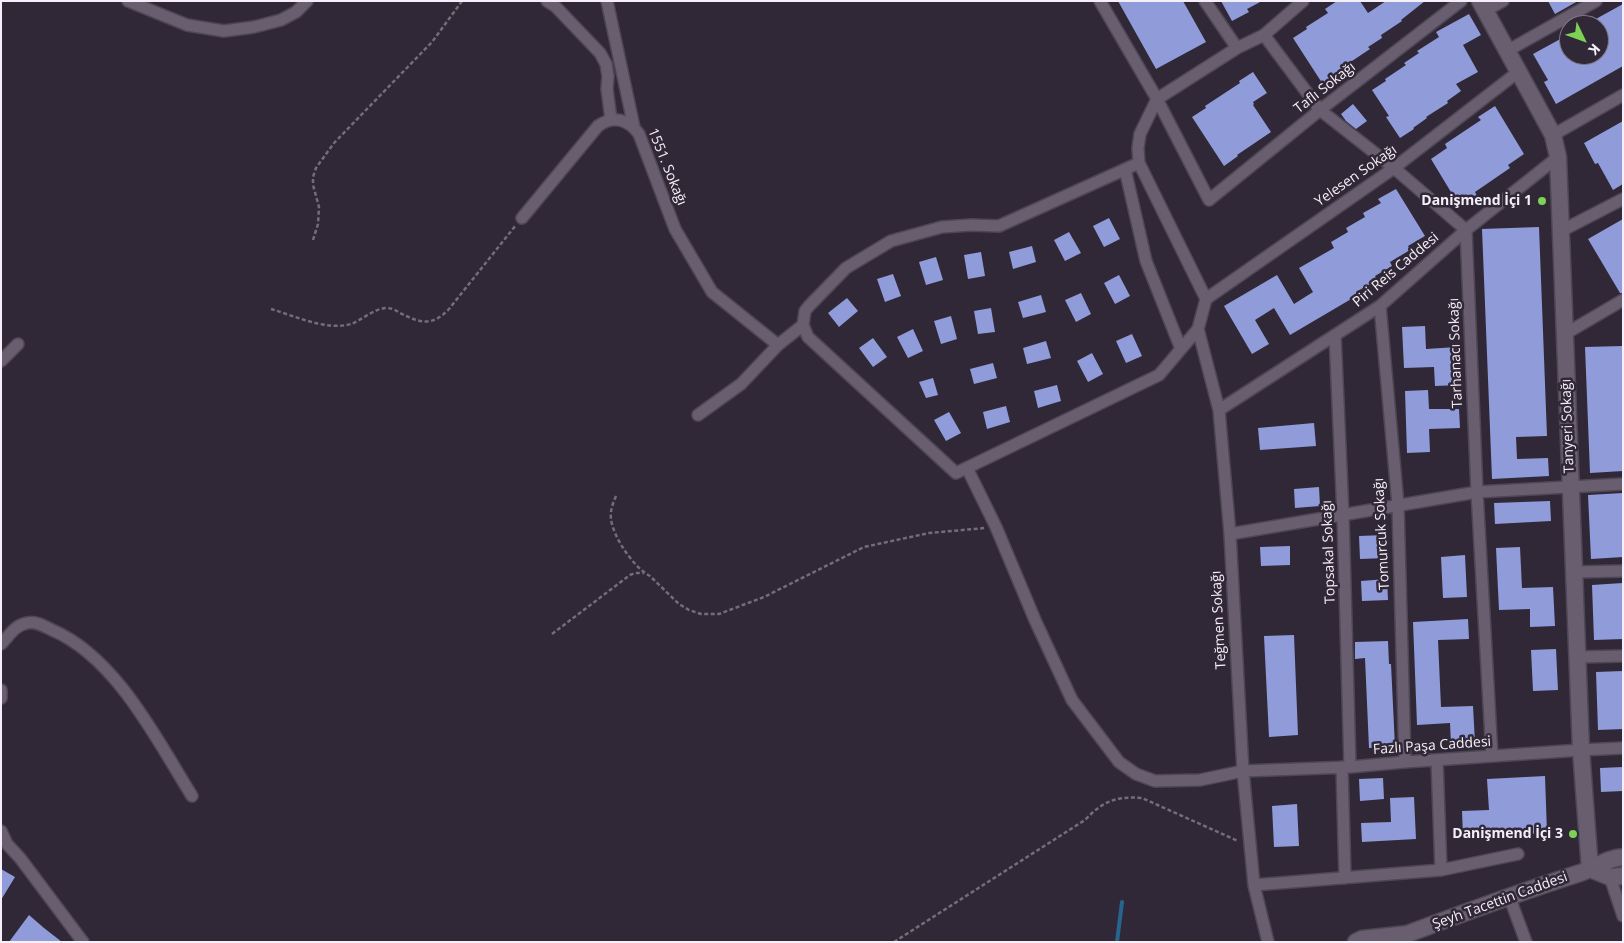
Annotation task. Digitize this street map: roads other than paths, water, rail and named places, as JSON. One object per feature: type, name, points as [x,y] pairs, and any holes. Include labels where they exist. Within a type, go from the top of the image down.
[{"type":"street","points":[[128,1],[187,24],[224,31],[254,27],[282,20],[296,12],[307,1]]},
{"type":"street","points":[[522,218],[598,126],[611,119],[606,64],[600,53],[555,6],[547,1]]},
{"type":"street","points":[[608,1],[634,127]]},
{"type":"street","points":[[1100,1],[1157,99]]},
{"type":"street","points":[[1205,1],[1237,48]]},
{"type":"street","points":[[1206,299],[1139,163],[1138,148],[1140,134],[1157,99],[1237,48],[1264,35],[1303,1]]},
{"type":"street","name":"Taflı Sokağı","points":[[1157,99],[1209,200],[1320,110],[1461,1]]},
{"type":"street","points":[[1482,6],[1503,1]]},
{"type":"street","points":[[1507,52],[1596,1]]},
{"type":"street","name":"Tanyeri Sokağı","points":[[1482,6],[1553,136],[1558,157],[1581,750],[1590,869]]},
{"type":"street","points":[[1264,35],[1320,110],[1394,168],[1466,230]]},
{"type":"street","name":"Yelesen Sokağı","points":[[1206,299],[1394,168],[1518,72]]},
{"type":"street","points":[[1553,136],[1623,95]]},
{"type":"street","name":"1551. Sokağı","points":[[611,119],[626,122],[634,127],[639,134],[675,229],[712,292],[778,345]]},
{"type":"street","name":"Piri Reis Caddesi","points":[[1219,410],[1380,306],[1466,230],[1558,157]]},
{"type":"street","points":[[1139,163],[999,226],[942,227],[891,241],[846,268],[805,311],[803,324],[808,337],[956,473],[1159,376],[1198,329]]},
{"type":"street","points":[[1125,169],[1146,261],[1181,349]]},
{"type":"street","points":[[1561,231],[1623,199]]},
{"type":"street","name":"Tarhanacı Sokağı","points":[[1466,230],[1477,492],[1492,756]]},
{"type":"street","name":"Teğmen Sokağı","points":[[1206,299],[1198,329],[1219,410],[1230,534],[1243,771],[1254,885],[1268,942]]},
{"type":"street","points":[[1565,334],[1623,300]]},
{"type":"street","name":"Tomurcuk Sokağı","points":[[1380,306],[1398,505],[1405,762]]},
{"type":"street","points":[[698,415],[741,384],[778,345],[803,324]]},
{"type":"street","name":"Topsakal Sokağı","points":[[1335,335],[1343,515],[1346,767],[1345,878]]},
{"type":"street","points":[[1,361],[18,344]]},
{"type":"street","name":"Fazlı Paşa Caddesi","points":[[967,468],[996,527],[1035,620],[1072,700],[1119,762],[1136,774],[1155,781],[1200,780],[1243,771],[1346,767],[1623,748]]},
{"type":"street","points":[[1230,534],[1477,492],[1623,484]]},
{"type":"street","points":[[1574,572],[1623,571]]},
{"type":"street","points":[[1,644],[20,625],[36,623],[64,635],[88,653],[121,686],[158,740],[192,796]]},
{"type":"street","points":[[1577,657],[1623,656]]},
{"type":"street","points":[[1,690],[1,698]]},
{"type":"street","points":[[1437,760],[1441,870]]},
{"type":"street","points":[[1,831],[8,844],[82,942]]},
{"type":"street","points":[[1254,885],[1441,870],[1518,854]]},
{"type":"street","name":"Şeyh Tacettin Caddesi","points":[[1356,942],[1362,939],[1407,939],[1509,896],[1590,869],[1613,858],[1623,857]]},
{"type":"street","points":[[1590,869],[1616,876],[1623,916]]},
{"type":"street","points":[[1509,896],[1526,942]]},
{"type":"waterway","points":[[1117,942],[1122,902]]},
{"type":"place","name":"Danişmend İçi 1","points":[[1542,201]]},
{"type":"place","name":"Danişmend İçi 3","points":[[1573,834]]}]
